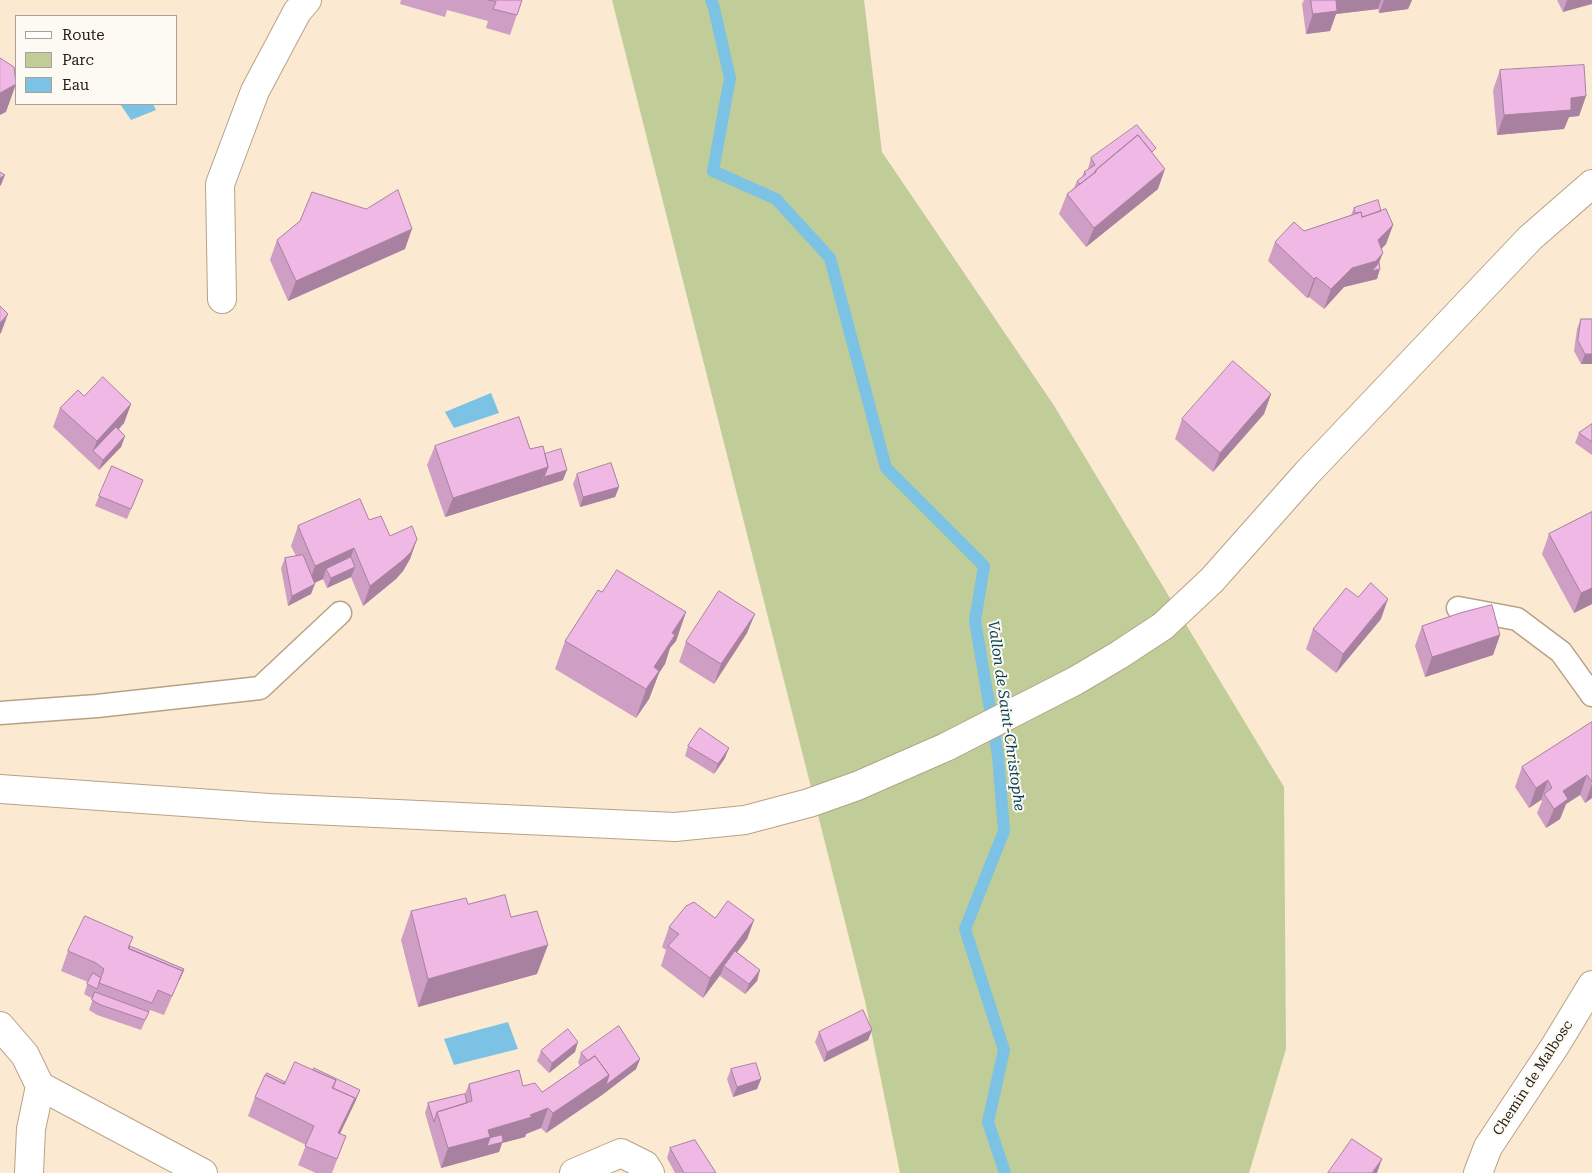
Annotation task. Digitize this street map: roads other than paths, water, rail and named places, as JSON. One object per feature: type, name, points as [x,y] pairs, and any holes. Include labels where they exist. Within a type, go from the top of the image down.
[{"type":"main road","points":[[222,299],[220,184],[255,91],[298,12],[307,0]]},
{"type":"main road","points":[[0,789],[269,808],[675,827],[745,820],[809,803],[891,772],[946,747],[1050,694],[1112,659],[1163,626],[1212,580],[1307,473],[1530,238],[1592,184]]},
{"type":"main road","name":"Chemin de Malbosc","points":[[1478,1173],[1488,1147],[1555,1046],[1592,985]]},
{"type":"main road","points":[[0,1026],[25,1055],[40,1086],[203,1173]]},
{"type":"main road","points":[[29,1173],[31,1128],[40,1086]]},
{"type":"main road","points":[[574,1173],[621,1153],[644,1165],[650,1173]]},
{"type":"lane","points":[[1458,608],[1517,619],[1561,652],[1592,695]]},
{"type":"lane","points":[[0,713],[97,706],[260,688],[340,613]]},
{"type":"water","points":[[121,105],[154,105],[156,110],[131,120]]},
{"type":"water","points":[[491,393],[499,413],[454,428],[445,412]]},
{"type":"water","points":[[508,1022],[518,1049],[454,1065],[444,1039]]},
{"type":"waterway","name":"Vallon de Saint-Christophe","points":[[711,0],[730,78],[713,171],[776,199],[830,258],[886,468],[984,566],[975,621],[998,756],[1004,831],[965,929],[1004,1050],[988,1122],[1005,1173]]}]
